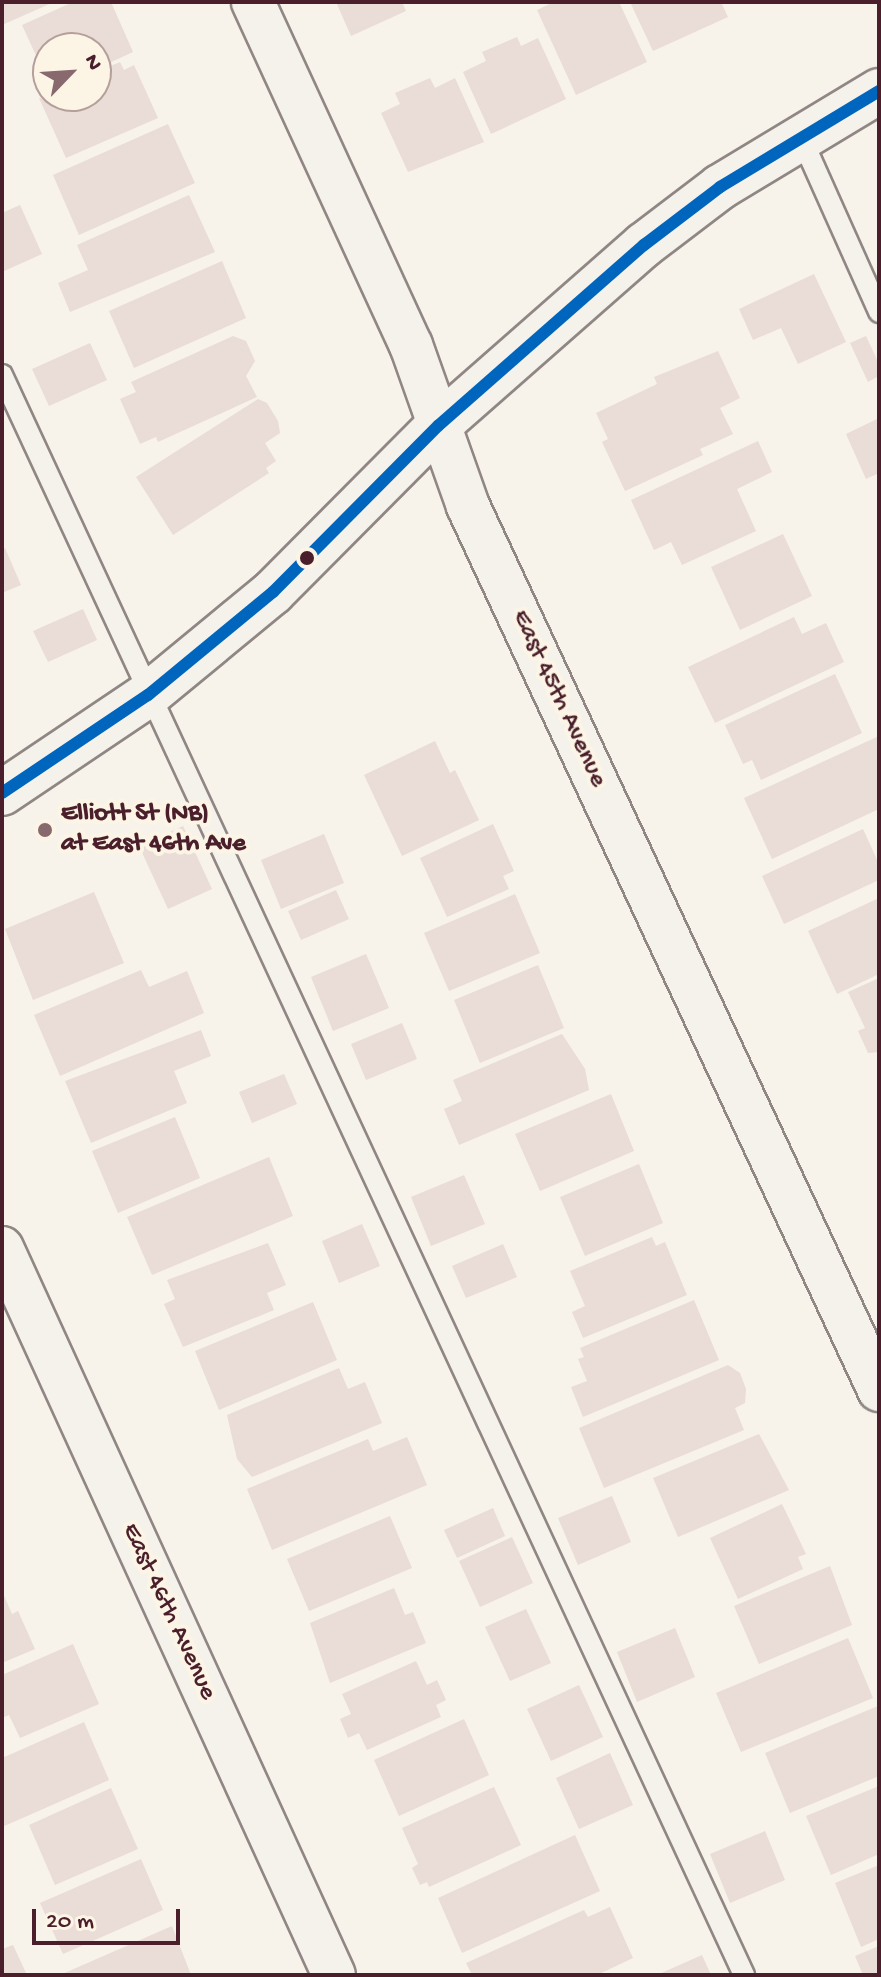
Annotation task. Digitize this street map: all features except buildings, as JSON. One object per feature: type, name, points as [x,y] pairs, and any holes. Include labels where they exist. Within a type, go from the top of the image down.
[{"type":"street","name":"East 45th Avenue","points":[[253,2],[411,345],[468,506],[879,1390]]},
{"type":"street","points":[[2,793],[148,695],[273,592],[439,425],[644,245],[800,135],[879,91]]},
{"type":"street","name":"East 46th Avenue","points":[[2,1248],[334,1975]]},
{"type":"lane","points":[[800,135],[879,312]]},
{"type":"lane","points":[[2,375],[744,1975]]},
{"type":"transit line","points":[[2,793],[148,695],[273,592],[439,425],[644,245],[720,187],[879,91]]},
{"type":"place","name":"Elliott St (NB) at East 46th Ave","points":[[45,830]]}]
